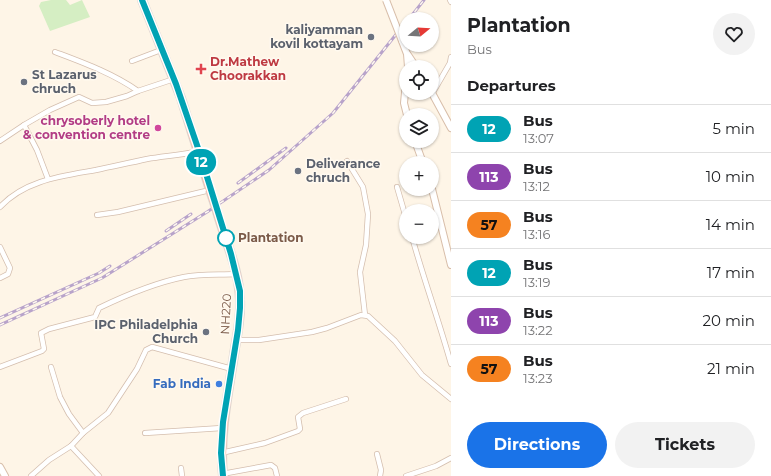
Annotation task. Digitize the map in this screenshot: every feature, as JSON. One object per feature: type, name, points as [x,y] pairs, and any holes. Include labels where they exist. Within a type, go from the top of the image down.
[{"type":"highway","name":"NH220","points":[[142,0],[174,79],[199,151],[240,291],[236,340],[222,428],[222,475]]},
{"type":"main road","points":[[386,0],[402,41],[412,60]]},
{"type":"main road","points":[[408,54],[408,60]]},
{"type":"main road","points":[[436,100],[451,128]]},
{"type":"main road","points":[[434,196],[451,265]]},
{"type":"main road","points":[[0,467],[5,476]]},
{"type":"street","points":[[132,61],[161,50]]},
{"type":"street","points":[[55,52],[103,71],[138,91]]},
{"type":"street","points":[[439,81],[450,63],[451,57]]},
{"type":"street","points":[[0,141],[50,110],[78,97],[92,103],[99,104],[127,96],[174,79]]},
{"type":"street","points":[[24,125],[37,150],[48,179]]},
{"type":"street","points":[[0,207],[8,198],[28,187],[48,179],[148,159],[179,156],[199,151]]},
{"type":"street","points":[[347,161],[363,187],[368,214],[366,245],[360,272],[365,315]]},
{"type":"street","points":[[397,187],[402,204]]},
{"type":"street","points":[[97,215],[118,212],[210,190]]},
{"type":"street","points":[[414,244],[451,364]]},
{"type":"street","points":[[0,247],[10,268],[8,274],[0,278]]},
{"type":"street","points":[[0,366],[42,351],[44,349],[41,333],[49,329],[95,317],[99,308],[145,288],[182,277],[236,274]]},
{"type":"street","points":[[236,340],[259,340],[312,332],[361,315],[365,315],[368,316],[395,341],[422,375],[451,399]]},
{"type":"street","points":[[30,476],[49,460],[71,446],[83,433],[108,413],[137,369],[146,350],[152,347],[232,369]]},
{"type":"street","points":[[51,367],[60,397],[69,414],[83,433]]},
{"type":"street","points":[[221,453],[264,443],[298,431],[300,429],[298,417],[346,399]]},
{"type":"street","points":[[144,433],[222,428]]},
{"type":"street","points":[[71,446],[99,476]]},
{"type":"street","points":[[377,454],[381,470],[380,476]]},
{"type":"street","points":[[406,476],[436,466],[451,458]]},
{"type":"street","points":[[222,475],[271,465],[277,476]]},
{"type":"street","points":[[181,468],[182,476]]},
{"type":"green space","points":[[66,0],[70,5],[82,0],[90,17],[50,31],[39,6],[41,2]]},
{"type":"railway","points":[[415,12],[424,0]]},
{"type":"railway","points":[[0,325],[102,278],[207,212],[269,170],[333,113],[399,31]]},
{"type":"railway","points":[[238,183],[286,148]]},
{"type":"railway","points":[[166,231],[191,214]]},
{"type":"railway","points":[[0,318],[99,273],[110,266]]},
{"type":"bus line","name":"12","points":[[142,0],[176,84],[196,146],[199,151],[231,254],[240,291],[238,330],[223,422],[221,453],[223,476]]},
{"type":"place","name":"kaliyamman kovil kottayam","points":[[371,37]]},
{"type":"place","name":"Dr.Mathew Choorakkan","points":[[201,69]]},
{"type":"place","name":"St Lazarus chruch","points":[[24,82]]},
{"type":"place","name":"chrysoberly hotel & convention centre","points":[[158,128]]},
{"type":"place","name":"Deliverance chruch","points":[[298,171]]},
{"type":"place","name":"Plantation","points":[[226,238]]},
{"type":"place","name":"IPC Philadelphia Church","points":[[206,332]]},
{"type":"place","name":"Fab India","points":[[219,384]]}]
